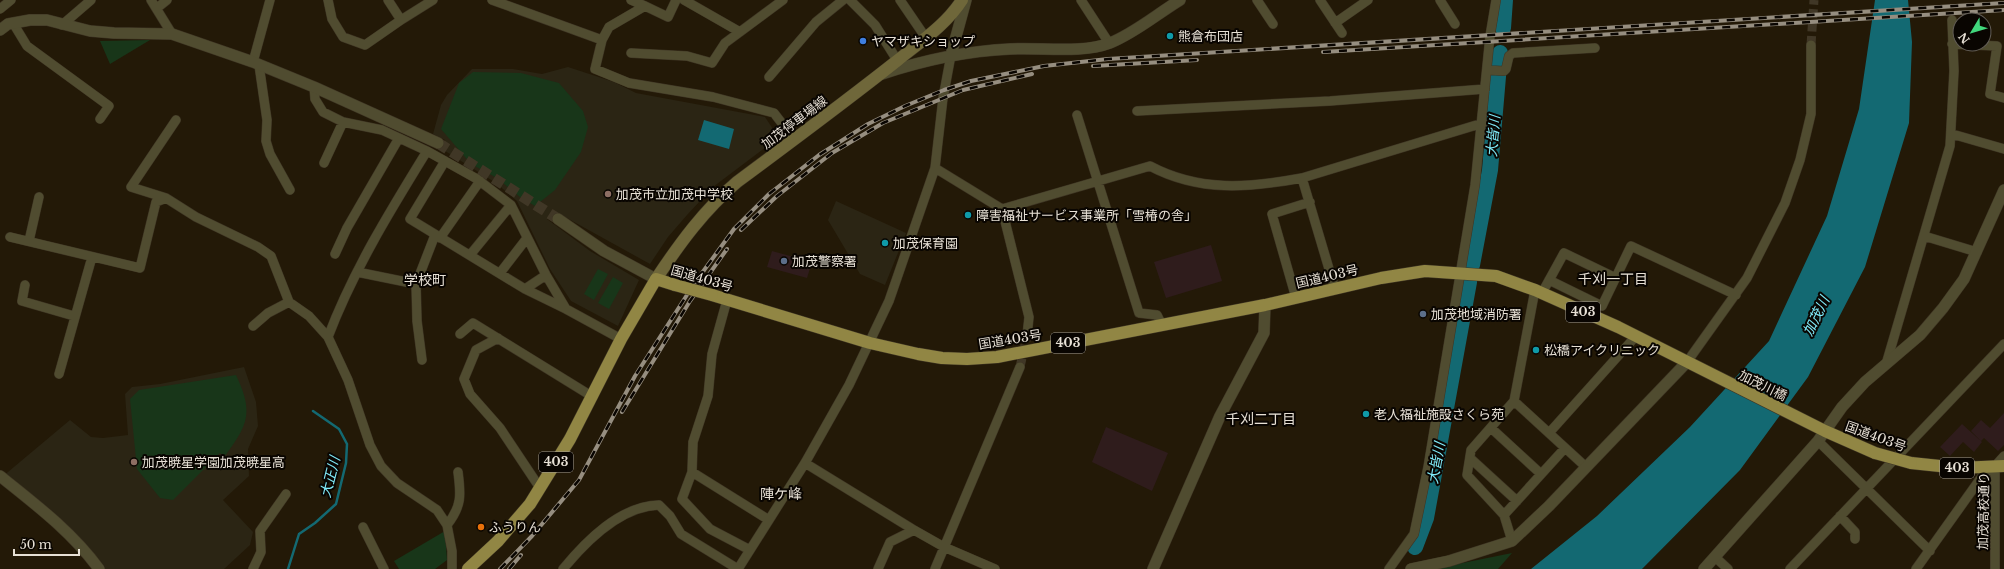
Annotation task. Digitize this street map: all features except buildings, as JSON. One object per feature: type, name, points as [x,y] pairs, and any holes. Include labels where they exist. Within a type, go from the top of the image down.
[{"type":"highway","name":"国道403号","points":[[468,569],[498,541],[530,504],[570,439],[593,397],[621,339],[656,279],[870,343],[924,355],[967,359],[997,357],[1265,305],[1382,278],[1425,271],[1496,276],[1538,292],[1636,336],[1700,370]]},
{"type":"highway","name":"加茂川橋","points":[[1700,370],[1813,426]]},
{"type":"highway","name":"国道403号","points":[[1813,426],[1821,436],[1911,463],[1960,468],[2000,466]]},
{"type":"main road","name":"加茂停車場線","points":[[656,279],[693,225],[718,198],[737,182],[880,75],[926,38],[948,19],[962,0]]},
{"type":"street","points":[[0,9],[11,0]]},
{"type":"street","points":[[62,25],[91,0]]},
{"type":"street","points":[[167,0],[154,4],[172,34]]},
{"type":"street","points":[[270,0],[256,64],[266,120],[266,141],[270,154],[290,190]]},
{"type":"street","points":[[328,0],[332,19],[343,37],[365,45],[433,0]]},
{"type":"street","points":[[388,0],[401,20]]},
{"type":"street","points":[[492,0],[602,40]]},
{"type":"street","points":[[631,0],[668,17],[676,0]]},
{"type":"street","points":[[684,0],[740,32]]},
{"type":"street","points":[[631,53],[687,56],[712,63],[725,43],[783,0]]},
{"type":"street","points":[[768,77],[816,22],[843,0]]},
{"type":"street","points":[[850,0],[875,25],[897,60]]},
{"type":"street","points":[[900,0],[926,38]]},
{"type":"street","points":[[562,569],[586,544],[616,520],[638,508],[659,505],[670,516],[681,534],[738,569],[805,463],[849,386],[889,301],[935,168],[943,98],[951,55],[966,0]]},
{"type":"street","points":[[1081,0],[1109,43]]},
{"type":"street","points":[[880,75],[951,55],[1009,49],[1087,47],[1109,43],[1147,22],[1180,0]]},
{"type":"street","points":[[1257,0],[1273,24]]},
{"type":"street","points":[[1320,0],[1342,33]]},
{"type":"street","points":[[1334,22],[1368,0]]},
{"type":"street","points":[[1440,0],[1455,24]]},
{"type":"street","points":[[1389,569],[1414,534],[1428,467],[1475,184],[1485,89],[1494,70],[1496,0]]},
{"type":"street","points":[[645,6],[609,27],[602,40],[595,69],[629,83],[713,97],[774,113],[794,139]]},
{"type":"street","points":[[0,29],[13,23],[30,20],[48,20],[62,25],[114,33],[172,34],[256,64],[314,87],[438,143]]},
{"type":"street","points":[[13,23],[27,46],[109,106],[100,119]]},
{"type":"street","points":[[1410,569],[1450,561],[1512,542],[1687,362],[1747,278],[1786,203],[1800,160],[1811,114],[1811,45]]},
{"type":"street","points":[[1992,46],[1997,46],[1990,94],[2004,98]]},
{"type":"street","points":[[1494,70],[1504,71],[1506,69],[1509,56],[1513,53],[1595,48]]},
{"type":"street","points":[[1887,362],[1950,146],[1952,134],[1952,52]]},
{"type":"street","points":[[314,87],[315,99],[323,112],[343,122],[382,130],[427,151],[480,181],[511,205],[546,275],[566,309]]},
{"type":"street","points":[[1137,112],[1330,101],[1485,89]]},
{"type":"street","points":[[1077,115],[1139,314],[1157,315],[1162,325]]},
{"type":"street","points":[[176,120],[131,186],[166,198],[196,217],[258,247],[271,256],[289,302],[309,316],[328,338],[348,380],[370,445],[381,466],[397,483],[437,510],[447,525],[452,551],[452,569]]},
{"type":"street","points":[[324,163],[343,122]]},
{"type":"street","points":[[1002,210],[1150,166],[1169,176],[1200,184],[1230,186],[1272,184],[1302,178],[1482,123]]},
{"type":"street","points":[[1952,134],[2004,149]]},
{"type":"street","points":[[335,254],[347,228],[399,138]]},
{"type":"street","points":[[328,338],[338,312],[357,272],[391,209],[427,151]]},
{"type":"street","points":[[445,161],[410,219],[525,289],[566,309],[621,339]]},
{"type":"street","points":[[935,168],[1002,210],[1029,317],[1027,336]]},
{"type":"street","points":[[1302,178],[1335,289]]},
{"type":"street","points":[[422,360],[417,321],[416,284],[438,236],[480,181]]},
{"type":"street","points":[[1704,569],[1821,436],[1842,406],[1865,382],[1920,334],[1943,308],[1964,279],[1978,252],[2004,190]]},
{"type":"street","points":[[29,241],[39,198]]},
{"type":"street","points":[[10,237],[140,268],[156,202],[166,198]]},
{"type":"street","points":[[1296,298],[1272,214],[1310,202]]},
{"type":"street","points":[[470,255],[511,205]]},
{"type":"street","points":[[558,219],[604,251],[656,279]]},
{"type":"street","points":[[1924,236],[1978,252]]},
{"type":"street","points":[[500,273],[528,238]]},
{"type":"street","points":[[1549,280],[1602,306],[1631,246],[1736,295]]},
{"type":"street","points":[[1512,542],[1504,515],[1467,475],[1471,450],[1514,401],[1538,292],[1549,280],[1564,253],[1616,278]]},
{"type":"street","points":[[59,374],[74,316],[92,257]]},
{"type":"street","points":[[357,272],[416,284]]},
{"type":"street","points":[[525,289],[546,275]]},
{"type":"street","points":[[25,285],[22,301],[74,316]]},
{"type":"street","points":[[727,300],[712,354],[708,396],[693,442],[692,472],[682,499],[710,529],[750,550]]},
{"type":"street","points":[[253,326],[268,313],[289,302]]},
{"type":"street","points":[[1153,569],[1220,416],[1264,333],[1265,305]]},
{"type":"street","points":[[460,334],[473,323],[593,397]]},
{"type":"street","points":[[1549,433],[1636,336]]},
{"type":"street","points":[[498,338],[476,350],[464,379],[470,394],[500,428],[540,488]]},
{"type":"street","points":[[1790,569],[2004,344]]},
{"type":"street","points":[[934,569],[1020,367]]},
{"type":"street","points":[[1514,401],[1586,467]]},
{"type":"street","points":[[1491,428],[1542,474]]},
{"type":"street","points":[[1821,436],[1866,489],[1930,551]]},
{"type":"street","points":[[1504,515],[1565,448]]},
{"type":"street","name":"加茂高校通り","points":[[1995,569],[2000,466],[2004,456]]},
{"type":"street","points":[[1470,458],[1517,501]]},
{"type":"street","points":[[805,463],[944,547],[995,569]]},
{"type":"street","points":[[1916,569],[1983,475],[2000,466]]},
{"type":"street","points":[[447,525],[455,515],[460,504],[458,472]]},
{"type":"street","points":[[692,472],[768,520]]},
{"type":"street","points":[[1,478],[64,529],[84,549],[99,569]]},
{"type":"street","points":[[253,569],[261,552],[260,531],[286,494]]},
{"type":"street","points":[[1840,516],[1855,532],[1855,539]]},
{"type":"street","points":[[363,527],[384,569]]},
{"type":"street","points":[[878,569],[890,542],[914,530]]},
{"type":"street","points":[[1715,557],[1728,569]]},
{"type":"shaded area","name":"加茂市立加茂中学校","points":[[568,67],[614,82],[636,93],[765,117],[775,132],[774,138],[770,144],[713,187],[668,237],[650,264],[556,212],[547,219],[590,251],[639,280],[618,326],[571,301],[550,269],[517,201],[496,183],[442,149],[445,140],[433,134],[441,105],[447,95],[472,69],[513,69],[542,74]]},
{"type":"shaded area","points":[[836,201],[906,233],[885,285],[860,274],[828,220]]},
{"type":"shaded area","points":[[1211,245],[1222,281],[1166,298],[1154,262]]},
{"type":"shaded area","points":[[772,251],[812,262],[807,278],[767,267]]},
{"type":"shaded area","name":"加茂暁星学園加茂暁星高","points":[[244,367],[256,402],[258,426],[248,449],[249,476],[223,500],[253,532],[250,545],[224,569],[99,569],[2,477],[70,420],[91,437],[103,438],[128,435],[125,394],[132,387],[160,384]]},
{"type":"shaded area","points":[[2004,413],[2004,445],[1998,451],[1984,438],[1981,441],[1971,431],[1981,420],[1990,428]]},
{"type":"shaded area","points":[[1962,424],[1982,442],[1974,452],[1963,442],[1950,456],[1940,447]]},
{"type":"shaded area","points":[[1106,427],[1168,453],[1152,491],[1092,462]]},
{"type":"green space","points":[[150,40],[110,64],[100,41]]},
{"type":"green space","points":[[473,72],[521,73],[559,83],[583,111],[588,127],[581,152],[555,190],[535,206],[520,197],[497,178],[471,164],[441,129],[459,83]]},
{"type":"green space","points":[[598,269],[608,274],[594,300],[584,294]]},
{"type":"green space","points":[[613,277],[623,283],[609,309],[598,303]]},
{"type":"green space","points":[[236,375],[242,388],[246,409],[246,418],[239,436],[224,457],[220,453],[173,500],[160,498],[137,469],[130,399],[139,390]]},
{"type":"green space","points":[[445,531],[447,560],[435,569],[399,569],[394,561]]},
{"type":"green space","points":[[1512,553],[1498,569],[1433,569]]},
{"type":"water","name":"加茂川","points":[[1875,0],[1908,0],[1912,42],[1909,123],[1865,267],[1808,377],[1740,470],[1642,569],[1531,569],[1597,516],[1690,427],[1769,341],[1827,216],[1859,109]]},
{"type":"water","points":[[704,120],[734,129],[729,149],[698,140]]},
{"type":"waterway","name":"大皆川","points":[[1503,28],[1505,0]]},
{"type":"waterway","name":"大皆川","points":[[1472,265],[1490,170],[1500,53]]},
{"type":"waterway","name":"大皆川","points":[[1415,547],[1426,518],[1469,282]]},
{"type":"waterway","name":"大正川","points":[[288,569],[299,534],[315,523],[336,504],[346,463],[347,444],[339,429],[313,411]]},
{"type":"tunnel","points":[[1811,45],[1814,0]]},
{"type":"tunnel","points":[[438,143],[558,219]]},
{"type":"tunnel","points":[[1020,367],[1027,336]]},
{"type":"railway","points":[[500,569],[532,536],[579,480],[635,376],[694,284],[734,229],[769,194],[819,155],[868,124],[905,106],[944,90],[971,81],[1044,66],[1108,59],[2004,3]]},
{"type":"railway","points":[[1323,52],[2004,10]]},
{"type":"railway","points":[[1093,66],[1197,60]]},
{"type":"railway","points":[[741,230],[777,196],[832,153],[883,123],[963,90],[1032,74]]},
{"type":"railway","points":[[622,412],[690,301],[727,249]]},
{"type":"railway","points":[[509,569],[521,555]]},
{"type":"place","name":"熊倉布団店","points":[[1170,36]]},
{"type":"place","name":"ヤマザキショップ","points":[[863,41]]},
{"type":"place","name":"加茂市立加茂中学校","points":[[608,194]]},
{"type":"place","name":"障害福祉サービス事業所「雪椿の舎」","points":[[968,215]]},
{"type":"place","name":"加茂保育園","points":[[885,243]]},
{"type":"place","name":"加茂警察署","points":[[784,261]]},
{"type":"place","name":"加茂地域消防署","points":[[1423,314]]},
{"type":"place","name":"松橋アイクリニック","points":[[1536,350]]},
{"type":"place","name":"老人福祉施設さくら苑","points":[[1366,414]]},
{"type":"place","name":"加茂暁星学園加茂暁星高","points":[[134,462]]},
{"type":"place","name":"ふうりん","points":[[481,527]]},
{"type":"district","name":"千刈一丁目","points":[[1613,279]]},
{"type":"district","name":"学校町","points":[[425,280]]},
{"type":"district","name":"千刈二丁目","points":[[1261,419]]},
{"type":"district","name":"陣ケ峰","points":[[781,494]]}]
